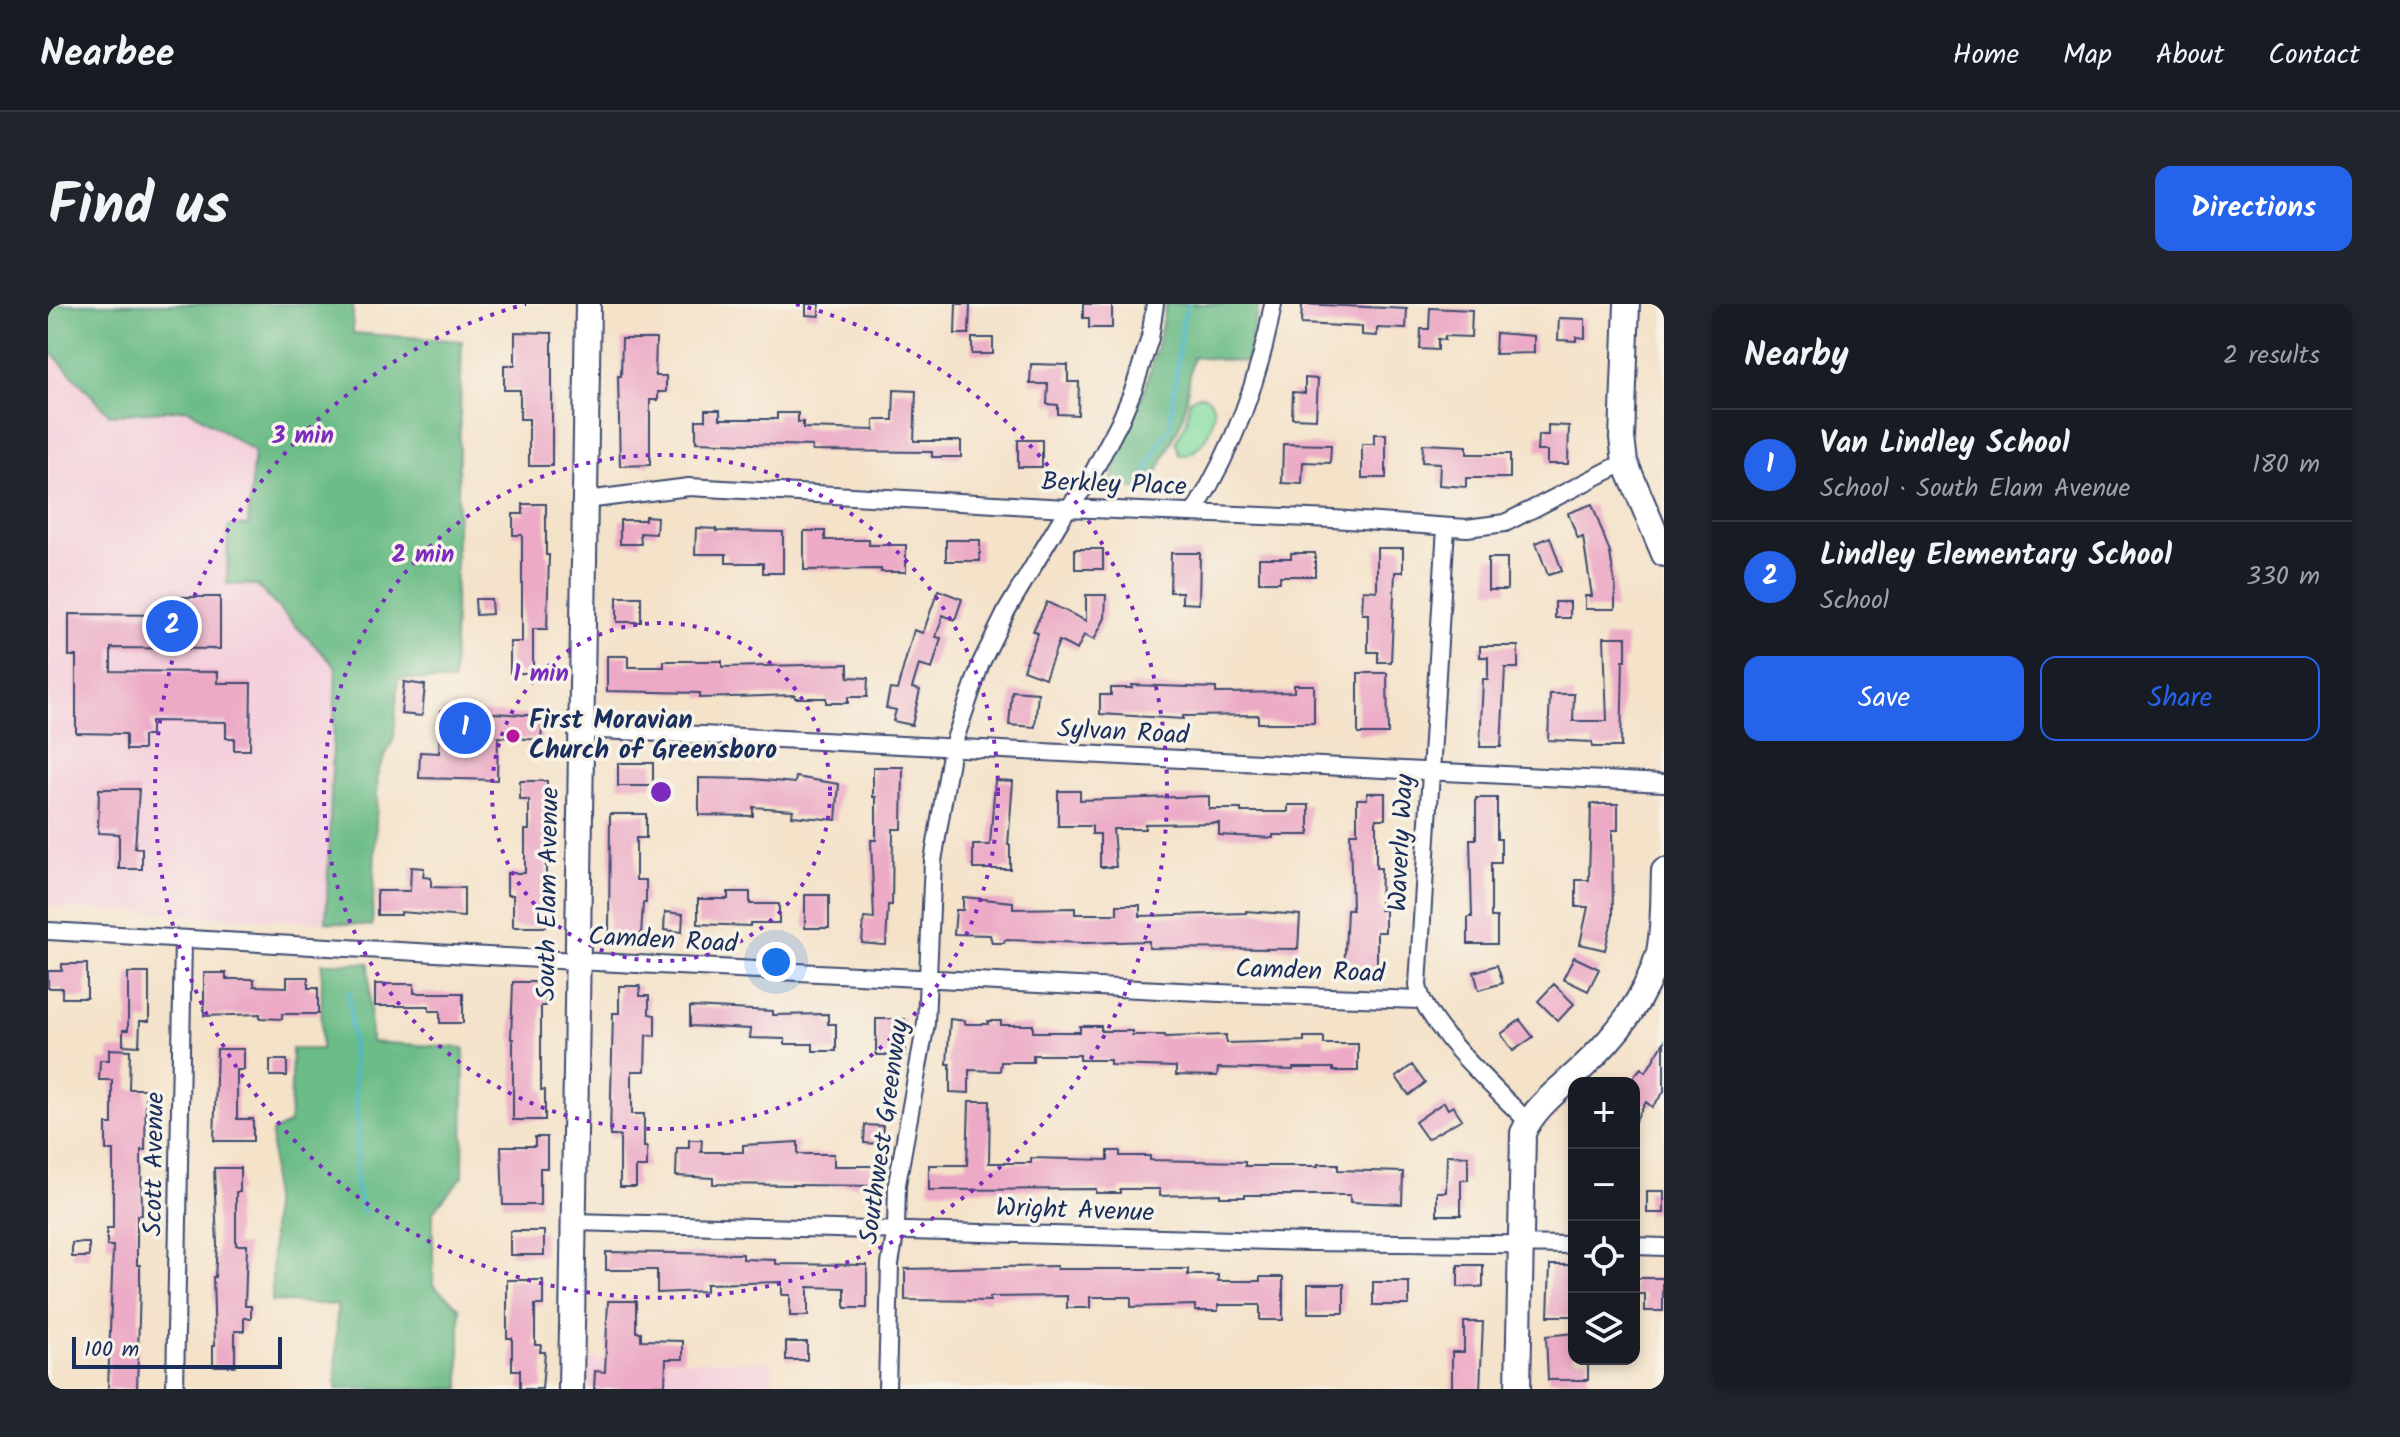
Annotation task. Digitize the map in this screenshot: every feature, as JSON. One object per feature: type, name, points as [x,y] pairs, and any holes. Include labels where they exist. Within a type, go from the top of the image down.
[{"type":"street","name":"South Elam Avenue","points":[[571,1389],[588,304]]},
{"type":"street","name":"Southwest Greenway","points":[[887,1389],[890,1264],[896,1229],[899,1169],[926,1023],[933,861],[952,748],[981,663],[1007,610],[1068,508],[1086,486],[1134,388],[1150,338],[1155,304]]},
{"type":"street","points":[[1194,512],[1231,444],[1254,387],[1273,304]]},
{"type":"street","points":[[1627,304],[1622,438],[1625,462],[1664,554]]},
{"type":"street","name":"Berkley Place","points":[[586,500],[689,487],[1467,528],[1505,523],[1625,462]]},
{"type":"street","name":"Waverly Way","points":[[1420,1000],[1418,985],[1446,527]]},
{"type":"street","name":"Sylvan Road","points":[[580,729],[1664,783]]},
{"type":"street","points":[[1518,1389],[1523,1133],[1528,1122],[1612,1037],[1638,1006],[1660,950],[1664,871]]},
{"type":"street","name":"Camden Road","points":[[48,931],[576,961],[1420,1000]]},
{"type":"street","name":"Scott Avenue","points":[[175,1389],[183,939]]},
{"type":"street","points":[[1420,1000],[1438,1026],[1528,1122]]},
{"type":"street","name":"Wright Avenue","points":[[574,1222],[1324,1242],[1568,1245]]},
{"type":"street","points":[[1640,1246],[1664,1247]]},
{"type":"shaded area","points":[[48,349],[110,415],[188,409],[254,451],[248,526],[228,527],[256,585],[336,667],[326,922],[48,907]]},
{"type":"shaded area","points":[[589,1359],[773,1362],[772,1389],[589,1389]]},
{"type":"green space","points":[[48,304],[353,304],[353,333],[462,341],[453,682],[398,678],[394,738],[378,771],[372,926],[326,922],[336,667],[256,585],[227,584],[228,527],[248,525],[254,451],[188,409],[110,415],[48,349]]},
{"type":"green space","points":[[1166,304],[1259,304],[1246,362],[1193,357],[1183,417],[1150,489],[1108,487],[1115,472],[1113,462],[1143,395]]},
{"type":"green space","points":[[1199,395],[1208,398],[1213,406],[1210,428],[1198,448],[1180,455],[1176,442],[1187,421],[1189,400]]},
{"type":"green space","points":[[322,963],[369,963],[371,1042],[464,1048],[463,1176],[433,1211],[433,1285],[460,1308],[460,1389],[336,1389],[337,1305],[272,1301],[272,1132],[290,1123],[292,1049],[321,1049]]},
{"type":"building","points":[[806,304],[819,304],[819,316],[806,315]]},
{"type":"building","points":[[956,304],[970,304],[969,334],[955,334]]},
{"type":"building","points":[[1083,304],[1112,304],[1112,328],[1089,328],[1089,318],[1083,318]]},
{"type":"building","points":[[1302,304],[1407,309],[1406,329],[1377,328],[1377,336],[1362,335],[1362,327],[1301,324]]},
{"type":"building","points":[[1430,308],[1472,310],[1471,337],[1445,336],[1445,340],[1438,339],[1438,350],[1420,349],[1421,329],[1429,329]]},
{"type":"building","points":[[1559,318],[1585,319],[1585,338],[1558,340]]},
{"type":"building","points":[[515,332],[552,333],[552,466],[529,466],[529,419],[520,419],[520,390],[504,390],[504,365],[515,365]]},
{"type":"building","points":[[1496,333],[1534,336],[1534,353],[1495,354]]},
{"type":"building","points":[[972,338],[993,338],[993,354],[972,354]]},
{"type":"building","points":[[622,339],[656,339],[655,376],[666,376],[666,392],[658,392],[658,400],[650,400],[650,465],[620,466],[618,376],[621,376]]},
{"type":"building","points":[[1031,364],[1068,365],[1068,382],[1079,382],[1078,415],[1058,414],[1058,405],[1047,404],[1048,384],[1030,384]]},
{"type":"building","points":[[1305,378],[1318,379],[1316,419],[1292,418],[1293,392],[1305,393]]},
{"type":"building","points":[[894,390],[916,391],[914,441],[961,441],[961,457],[932,457],[932,452],[812,451],[812,446],[696,442],[696,420],[705,420],[705,410],[720,410],[720,419],[777,419],[777,413],[798,413],[798,422],[803,422],[803,428],[874,430],[874,420],[893,420]]},
{"type":"building","points":[[1548,425],[1569,426],[1568,464],[1547,464],[1547,451],[1537,451],[1538,435],[1548,435]]},
{"type":"building","points":[[1374,434],[1386,434],[1386,478],[1362,478],[1362,444],[1374,444]]},
{"type":"building","points":[[1018,440],[1042,440],[1042,467],[1018,467]]},
{"type":"building","points":[[1283,444],[1331,445],[1330,463],[1303,462],[1302,484],[1282,483]]},
{"type":"building","points":[[1423,444],[1467,446],[1467,454],[1510,454],[1510,478],[1466,478],[1466,487],[1439,485],[1440,463],[1422,462]]},
{"type":"building","points":[[523,504],[546,504],[546,555],[549,555],[547,629],[533,629],[533,673],[510,673],[510,642],[522,642],[522,535],[513,535],[513,514],[523,514]]},
{"type":"building","points":[[1592,504],[1610,553],[1615,609],[1585,609],[1585,596],[1592,596],[1583,537],[1578,539],[1568,513]]},
{"type":"building","points":[[645,516],[657,517],[656,534],[640,533],[641,544],[620,544],[620,520],[645,520]]},
{"type":"building","points":[[696,528],[783,532],[783,573],[763,573],[763,563],[726,563],[726,554],[695,554]]},
{"type":"building","points":[[804,531],[825,531],[825,540],[869,540],[869,545],[906,545],[906,572],[881,572],[881,569],[804,570]]},
{"type":"building","points":[[1550,537],[1562,571],[1548,575],[1536,543]]},
{"type":"building","points":[[946,540],[980,540],[980,561],[946,561]]},
{"type":"building","points":[[1377,548],[1403,548],[1403,572],[1395,572],[1391,662],[1378,662],[1378,652],[1368,652],[1368,614],[1362,614],[1363,590],[1377,591]]},
{"type":"building","points":[[1075,549],[1103,549],[1103,569],[1075,569]]},
{"type":"building","points":[[1171,553],[1200,553],[1199,604],[1182,603],[1182,592],[1170,592]]},
{"type":"building","points":[[1291,553],[1315,553],[1315,576],[1280,576],[1280,582],[1259,582],[1259,558],[1291,558]]},
{"type":"building","points":[[1488,558],[1507,558],[1507,590],[1488,590]]},
{"type":"building","points":[[938,590],[962,599],[955,620],[943,615],[936,637],[941,638],[932,669],[919,665],[912,688],[920,690],[912,725],[893,721],[896,710],[886,708],[890,689],[897,690],[914,630],[923,633]]},
{"type":"building","points":[[1086,595],[1106,595],[1105,618],[1094,640],[1084,635],[1077,650],[1059,641],[1045,678],[1023,670],[1038,633],[1033,631],[1047,602],[1086,621]]},
{"type":"building","points":[[167,597],[220,597],[220,649],[111,648],[111,671],[218,672],[218,683],[251,683],[250,750],[234,750],[234,738],[226,738],[226,722],[151,721],[151,736],[143,736],[143,750],[126,750],[126,734],[76,733],[76,656],[69,656],[69,614],[166,615]]},
{"type":"building","points":[[617,597],[641,597],[641,622],[617,622]]},
{"type":"building","points":[[475,599],[491,599],[492,614],[476,615]]},
{"type":"building","points":[[1555,602],[1570,602],[1570,618],[1555,618]]},
{"type":"building","points":[[1604,637],[1626,637],[1621,747],[1592,747],[1592,742],[1548,740],[1550,694],[1574,694],[1573,721],[1607,721]]},
{"type":"building","points":[[1480,646],[1518,646],[1518,668],[1505,668],[1501,747],[1480,747],[1483,679],[1488,679],[1488,657],[1480,657]]},
{"type":"building","points":[[607,656],[628,656],[628,667],[664,667],[664,661],[722,661],[722,667],[848,664],[848,677],[868,678],[867,697],[848,697],[848,703],[826,703],[826,698],[795,698],[795,695],[700,698],[700,693],[607,691]]},
{"type":"building","points":[[1358,673],[1387,673],[1388,734],[1358,734]]},
{"type":"building","points":[[404,682],[425,685],[422,716],[401,714]]},
{"type":"building","points":[[1132,685],[1216,688],[1216,693],[1294,692],[1294,685],[1314,685],[1314,723],[1258,723],[1258,715],[1183,716],[1183,719],[1100,714],[1100,695],[1111,695],[1111,688],[1132,688]]},
{"type":"building","points":[[1012,691],[1038,693],[1035,727],[1009,725]]},
{"type":"building","points":[[441,710],[543,716],[541,740],[498,737],[497,780],[419,778],[420,752],[439,753]]},
{"type":"building","points":[[618,763],[653,763],[653,786],[618,786]]},
{"type":"building","points":[[873,767],[903,767],[902,829],[893,829],[892,905],[888,905],[886,945],[862,943],[864,918],[874,919],[871,840],[876,840],[876,797],[873,797]]},
{"type":"building","points":[[796,777],[839,784],[836,820],[792,816],[793,810],[753,807],[753,816],[699,815],[699,778],[795,783]]},
{"type":"building","points":[[995,780],[1013,781],[1008,845],[1010,869],[973,869],[973,845],[990,845]]},
{"type":"building","points":[[520,781],[547,781],[546,927],[513,927],[513,895],[507,895],[507,873],[525,873],[529,800],[520,800]]},
{"type":"building","points":[[99,789],[139,789],[135,848],[142,848],[142,869],[119,869],[119,834],[98,833]]},
{"type":"building","points":[[1058,791],[1080,791],[1080,800],[1209,796],[1209,809],[1241,809],[1241,812],[1288,812],[1288,805],[1309,805],[1309,835],[1273,835],[1273,838],[1219,835],[1219,823],[1145,824],[1145,829],[1113,829],[1116,867],[1100,867],[1100,834],[1092,834],[1092,826],[1058,826]]},
{"type":"building","points":[[1367,793],[1385,793],[1385,819],[1376,819],[1376,868],[1381,868],[1380,910],[1385,910],[1385,932],[1377,932],[1377,972],[1344,972],[1347,910],[1352,910],[1350,833],[1357,833],[1357,799],[1367,799]]},
{"type":"building","points":[[1476,798],[1497,798],[1497,839],[1501,839],[1501,863],[1491,863],[1491,917],[1497,917],[1497,944],[1468,944],[1468,917],[1472,917],[1470,839],[1476,839]]},
{"type":"building","points":[[1591,804],[1618,804],[1618,830],[1612,830],[1613,916],[1605,950],[1580,944],[1588,907],[1576,907],[1576,880],[1589,880]]},
{"type":"building","points":[[610,814],[646,814],[646,838],[636,838],[636,880],[646,880],[641,935],[613,934],[609,931]]},
{"type":"building","points":[[411,867],[424,868],[423,877],[431,878],[431,887],[464,888],[464,917],[401,912],[401,915],[377,915],[377,891],[410,891]]},
{"type":"building","points":[[728,892],[750,892],[750,904],[779,904],[779,923],[750,923],[750,926],[698,924],[698,899],[728,899]]},
{"type":"building","points":[[805,895],[829,895],[829,928],[805,928]]},
{"type":"building","points":[[963,897],[1013,902],[1013,909],[1075,908],[1075,914],[1117,914],[1117,905],[1140,905],[1140,916],[1246,911],[1300,915],[1298,949],[1149,948],[1149,941],[1085,943],[1005,940],[1004,943],[992,943],[990,935],[954,934],[956,910],[963,910]]},
{"type":"building","points":[[665,912],[683,914],[682,932],[664,930]]},
{"type":"building","points":[[1574,957],[1599,969],[1588,991],[1563,979]]},
{"type":"building","points":[[62,964],[87,964],[87,998],[62,998],[62,988],[48,988],[48,971],[62,971]]},
{"type":"building","points":[[1497,965],[1503,983],[1479,990],[1474,972]]},
{"type":"building","points":[[128,973],[149,973],[149,1021],[140,1021],[139,1046],[123,1045],[123,1030],[128,1030]]},
{"type":"building","points":[[204,973],[226,973],[226,979],[254,979],[254,986],[287,987],[287,977],[308,977],[308,988],[318,988],[318,1014],[282,1014],[282,1019],[260,1018],[260,1014],[204,1016]]},
{"type":"building","points":[[513,982],[545,982],[545,1006],[541,1006],[541,1090],[545,1090],[545,1120],[513,1120]]},
{"type":"building","points":[[375,984],[414,984],[414,993],[463,993],[463,1023],[440,1023],[440,1011],[429,1011],[429,1006],[375,1006]]},
{"type":"building","points":[[1554,984],[1574,1004],[1558,1021],[1538,1001]]},
{"type":"building","points":[[619,986],[640,986],[640,996],[649,996],[649,1014],[655,1015],[655,1036],[646,1035],[645,1071],[632,1071],[632,1114],[644,1114],[644,1147],[647,1147],[647,1167],[636,1167],[636,1187],[620,1187],[620,1136],[610,1136],[613,1013],[619,1013]]},
{"type":"building","points":[[690,1007],[773,1011],[773,1015],[828,1014],[828,1024],[836,1024],[836,1051],[813,1051],[813,1044],[785,1044],[785,1039],[750,1038],[751,1029],[690,1026]]},
{"type":"building","points":[[876,1019],[905,1019],[905,1055],[876,1055]]},
{"type":"building","points":[[950,1019],[965,1021],[965,1024],[1001,1021],[1001,1025],[1033,1025],[1033,1032],[1080,1032],[1080,1026],[1101,1026],[1101,1031],[1132,1031],[1132,1035],[1226,1035],[1226,1043],[1304,1041],[1304,1037],[1324,1037],[1324,1044],[1358,1044],[1358,1071],[1333,1071],[1333,1068],[1218,1068],[1217,1076],[1176,1075],[1176,1067],[1110,1065],[1110,1060],[1080,1060],[1080,1055],[1033,1055],[1033,1062],[1001,1062],[1000,1071],[969,1070],[969,1093],[950,1092],[950,1064],[947,1064]]},
{"type":"building","points":[[1520,1020],[1533,1037],[1513,1051],[1501,1034]]},
{"type":"building","points":[[1664,1042],[1664,1092],[1652,1107],[1646,1102],[1640,1112],[1640,1077],[1634,1076],[1641,1068],[1646,1072]]},
{"type":"building","points":[[109,1049],[130,1050],[129,1089],[146,1089],[145,1150],[141,1150],[142,1215],[137,1215],[140,1285],[137,1389],[108,1389],[113,1246],[107,1246],[107,1228],[113,1228],[113,1150],[106,1150],[106,1124],[112,1124],[112,1080],[99,1080],[100,1060],[109,1060]]},
{"type":"building","points":[[217,1049],[244,1049],[244,1070],[237,1070],[237,1119],[253,1119],[253,1141],[214,1141]]},
{"type":"building","points":[[270,1060],[287,1060],[287,1076],[270,1076]]},
{"type":"building","points":[[1412,1065],[1425,1083],[1409,1095],[1396,1077]]},
{"type":"building","points":[[969,1101],[990,1101],[989,1163],[1031,1163],[1031,1158],[1108,1160],[1108,1151],[1120,1151],[1120,1156],[1150,1156],[1150,1160],[1245,1162],[1245,1166],[1338,1164],[1338,1170],[1403,1172],[1402,1204],[1350,1202],[1350,1195],[1160,1196],[1160,1189],[1120,1189],[1120,1193],[1096,1193],[1096,1189],[929,1190],[929,1165],[967,1165]]},
{"type":"building","points":[[1444,1102],[1448,1109],[1453,1106],[1462,1119],[1427,1139],[1415,1122]]},
{"type":"building","points":[[865,1125],[883,1126],[881,1144],[864,1143]]},
{"type":"building","points":[[535,1137],[547,1137],[547,1168],[540,1168],[540,1205],[503,1205],[501,1146],[535,1146]]},
{"type":"building","points":[[689,1140],[702,1140],[701,1152],[743,1152],[743,1145],[798,1142],[798,1154],[834,1154],[834,1166],[879,1166],[879,1186],[713,1184],[713,1178],[676,1176],[677,1148],[689,1148]]},
{"type":"building","points":[[1447,1155],[1468,1156],[1468,1180],[1461,1180],[1461,1215],[1437,1215],[1437,1192],[1446,1192]]},
{"type":"building","points":[[214,1168],[240,1168],[240,1192],[236,1192],[236,1245],[247,1245],[245,1306],[251,1306],[251,1318],[244,1318],[244,1331],[235,1331],[235,1366],[213,1366],[213,1277],[217,1245]]},
{"type":"building","points":[[1647,1191],[1664,1191],[1664,1213],[1647,1213]]},
{"type":"building","points":[[510,1231],[544,1231],[544,1255],[510,1255]]},
{"type":"building","points":[[72,1243],[89,1243],[89,1257],[72,1257]]},
{"type":"building","points":[[606,1252],[743,1254],[743,1259],[776,1260],[776,1264],[867,1265],[867,1308],[845,1308],[845,1288],[808,1287],[808,1316],[790,1316],[790,1295],[782,1295],[782,1282],[706,1284],[706,1291],[657,1293],[657,1270],[606,1270]]},
{"type":"building","points":[[1458,1265],[1483,1265],[1483,1287],[1458,1287]]},
{"type":"building","points":[[1550,1265],[1568,1265],[1568,1316],[1548,1316]]},
{"type":"building","points":[[1057,1266],[1057,1269],[1188,1269],[1188,1275],[1218,1275],[1218,1281],[1260,1281],[1260,1277],[1283,1277],[1283,1320],[1260,1320],[1260,1305],[1218,1305],[1218,1311],[1195,1311],[1195,1305],[1131,1307],[1131,1297],[1090,1297],[1090,1308],[1067,1308],[1067,1296],[990,1297],[990,1301],[905,1300],[905,1269]]},
{"type":"building","points":[[1640,1278],[1663,1278],[1663,1311],[1645,1311],[1645,1294],[1640,1294]]},
{"type":"building","points":[[507,1280],[543,1280],[543,1305],[535,1305],[535,1345],[541,1345],[540,1352],[545,1352],[542,1389],[520,1389],[520,1370],[512,1370],[512,1338],[507,1338]]},
{"type":"building","points":[[1373,1282],[1409,1282],[1409,1305],[1373,1305]]},
{"type":"building","points":[[1308,1284],[1344,1284],[1344,1313],[1308,1313]]},
{"type":"building","points":[[608,1301],[636,1301],[636,1332],[641,1332],[641,1340],[683,1341],[683,1359],[666,1359],[665,1385],[653,1385],[652,1389],[594,1389],[595,1371],[605,1372]]},
{"type":"building","points":[[1464,1322],[1483,1322],[1480,1389],[1452,1389],[1452,1352],[1464,1352]]},
{"type":"building","points":[[1568,1334],[1568,1365],[1588,1365],[1588,1380],[1548,1380],[1546,1336]]},
{"type":"building","points":[[786,1342],[807,1342],[807,1360],[786,1360]]},
{"type":"waterway","points":[[1140,484],[1170,427],[1182,324],[1188,304]]},
{"type":"waterway","points":[[349,991],[358,1135],[356,1185],[363,1212]]},
{"type":"place","name":"Lindley Elementary School","points":[[172,626]]},
{"type":"place","name":"Van Lindley School","points":[[465,728]]},
{"type":"place","name":"First Moravian Church of Greensboro","points":[[513,736]]}]
